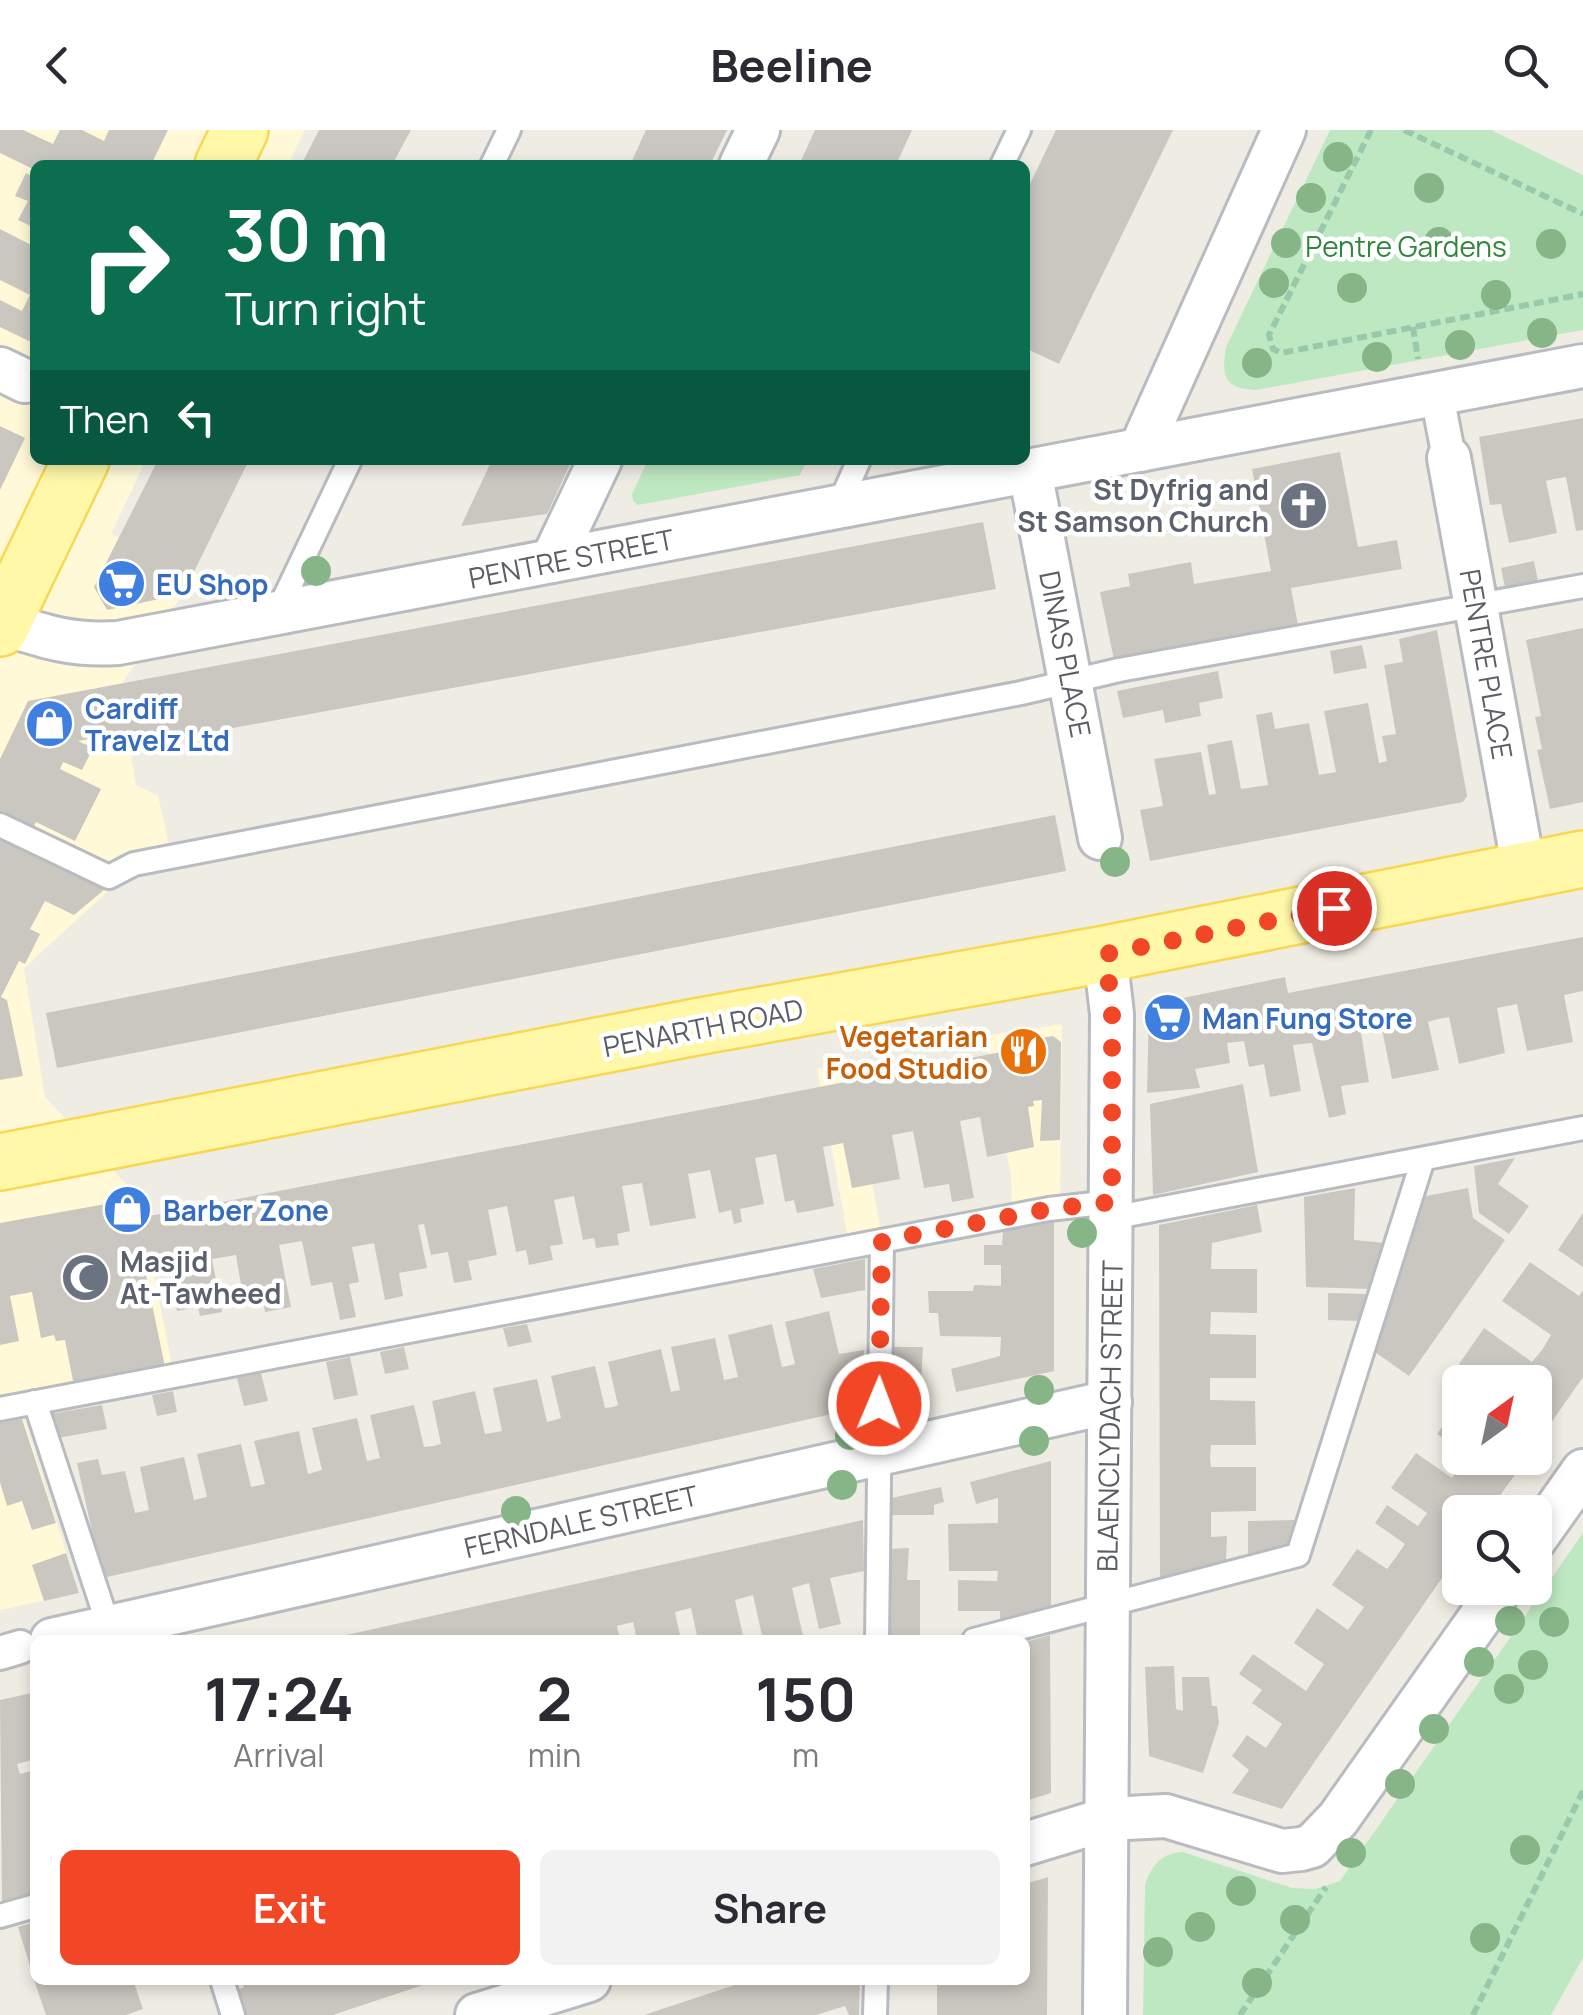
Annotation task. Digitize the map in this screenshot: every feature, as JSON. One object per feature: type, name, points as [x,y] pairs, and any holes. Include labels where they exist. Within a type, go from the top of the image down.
[{"type":"main road","points":[[225,160],[240,130]]},
{"type":"main road","points":[[1,626],[79,465]]},
{"type":"main road","name":"PENARTH ROAD","points":[[0,1162],[701,1026],[1106,954],[1583,859]]},
{"type":"street","points":[[744,160],[758,130]]},
{"type":"street","points":[[1140,450],[1284,130]]},
{"type":"street","points":[[1140,450],[1583,366]]},
{"type":"street","points":[[1437,395],[1449,458]]},
{"type":"street","name":"PENTRE STREET","points":[[1,626],[84,645],[118,643],[1140,450]]},
{"type":"street","name":"PENTRE PLACE","points":[[1449,458],[1524,870]]},
{"type":"street","points":[[552,561],[598,465]]},
{"type":"street","name":"DINAS PLACE","points":[[1030,471],[1100,838]]},
{"type":"street","name":"BLAENCLYDACH STREET","points":[[1106,954],[1112,1014],[1106,2015]]},
{"type":"street","name":"FERNDALE STREET","points":[[111,1634],[1110,1402]]},
{"type":"street","points":[[1552,1515],[1583,1471]]},
{"type":"street","points":[[1030,1842],[1108,1819],[1166,1816],[1282,1851],[1325,1832],[1489,1605]]},
{"type":"street","points":[[477,2015],[574,1985]]},
{"type":"lane","points":[[494,160],[509,130]]},
{"type":"lane","points":[[1004,160],[1019,130]]},
{"type":"lane","points":[[277,613],[348,465]]},
{"type":"lane","points":[[838,508],[857,465]]},
{"type":"lane","points":[[0,825],[108,878],[134,864],[1583,586]]},
{"type":"lane","points":[[0,1409],[1049,1209],[1112,1210],[1583,1128]]},
{"type":"lane","points":[[994,1635],[1298,1555],[1422,1158]]},
{"type":"lane","points":[[877,1635],[882,1241]]},
{"type":"lane","points":[[34,1402],[111,1634]]},
{"type":"lane","points":[[0,1916],[30,1907]]},
{"type":"lane","points":[[224,1985],[234,2015]]},
{"type":"lane","points":[[875,2015],[876,1985]]},
{"type":"path","points":[[1370,130],[1269,335],[1273,349],[1280,352],[1583,294]]},
{"type":"path","points":[[1404,130],[1583,214]]},
{"type":"path","points":[[1473,2015],[1583,1791]]},
{"type":"path","points":[[1240,2015],[1334,1874],[1325,1832]]},
{"type":"shaded area","points":[[0,130],[305,130],[290,160],[30,160],[30,465],[144,465],[111,534],[226,587],[183,594],[120,686],[136,785],[158,796],[169,846],[120,854],[106,865],[107,892],[24,968],[45,1097],[139,1198],[172,1366],[17,1397],[79,1593],[0,1610]]},
{"type":"shaded area","points":[[1062,1024],[1060,1198],[1012,1207],[1011,1176],[985,1036]]},
{"type":"shaded area","points":[[850,1063],[881,1232],[848,1238],[817,1069]]},
{"type":"green space","name":"Pentre Gardens","points":[[1330,130],[1491,130],[1583,175],[1583,330],[1256,390],[1231,384],[1224,366],[1226,347]]},
{"type":"green space","points":[[646,465],[805,465],[800,475],[638,505],[632,494]]},
{"type":"green space","points":[[1583,1533],[1583,1958],[1551,2015],[1143,2015],[1145,1885],[1158,1861],[1183,1852],[1292,1888],[1315,1889],[1340,1881],[1533,1605],[1552,1605],[1552,1577]]},
{"type":"building","points":[[0,130],[23,130],[53,144],[60,130],[82,130],[104,141],[109,130],[168,130],[153,160],[30,160],[30,168],[0,153]]},
{"type":"building","points":[[319,130],[411,130],[395,160],[304,160]]},
{"type":"building","points":[[646,130],[727,130],[712,160],[632,160]]},
{"type":"building","points":[[815,130],[912,130],[898,160],[801,160]]},
{"type":"building","points":[[1056,130],[1173,130],[1059,364],[1030,350],[1030,184]]},
{"type":"building","points":[[26,173],[30,175],[30,226],[18,220],[28,201],[15,196]]},
{"type":"building","points":[[0,229],[30,244],[30,295],[0,280]]},
{"type":"building","points":[[30,295],[30,342],[0,327],[0,300],[22,311]]},
{"type":"building","points":[[1583,418],[1583,530],[1576,531],[1566,477],[1554,479],[1546,481],[1557,533],[1509,543],[1501,504],[1490,505],[1479,437]]},
{"type":"building","points":[[0,426],[25,438],[0,490]]},
{"type":"building","points":[[1340,452],[1358,547],[1397,540],[1402,569],[1291,588],[1298,625],[1114,660],[1100,592],[1130,586],[1128,574],[1191,562],[1194,584],[1271,571],[1252,469]]},
{"type":"building","points":[[155,465],[247,465],[183,594],[107,610],[94,587]]},
{"type":"building","points":[[490,465],[570,465],[547,514],[461,526]]},
{"type":"building","points":[[983,522],[996,589],[140,745],[137,731],[78,741],[93,748],[82,770],[63,762],[60,769],[101,789],[75,841],[36,822],[32,832],[0,816],[0,759],[28,701]]},
{"type":"building","points":[[1534,561],[1539,586],[1506,592],[1501,568]]},
{"type":"building","points":[[1583,628],[1583,802],[1550,809],[1537,750],[1542,749],[1535,717],[1541,716],[1526,640]]},
{"type":"building","points":[[1437,630],[1467,796],[1463,802],[1150,861],[1140,810],[1163,806],[1154,759],[1201,752],[1209,795],[1216,794],[1207,745],[1232,740],[1241,789],[1268,785],[1256,715],[1272,712],[1275,729],[1309,723],[1319,775],[1336,772],[1324,711],[1368,703],[1379,763],[1387,761],[1382,736],[1396,734],[1384,665],[1403,662],[1399,639]]},
{"type":"building","points":[[1362,645],[1367,668],[1334,674],[1330,651]]},
{"type":"building","points":[[1218,671],[1223,698],[1199,703],[1201,716],[1165,723],[1163,710],[1123,718],[1117,691]]},
{"type":"building","points":[[1055,815],[1066,871],[57,1068],[46,1013]]},
{"type":"building","points":[[0,838],[105,889],[74,915],[45,901],[30,929],[40,934],[25,964],[19,961],[1,997],[7,1000],[23,1076],[0,1080]]},
{"type":"building","points":[[1583,937],[1583,991],[1564,995],[1573,1042],[1527,1051],[1517,1004],[1497,1008],[1505,1053],[1459,1064],[1449,1017],[1434,1020],[1428,1022],[1439,1070],[1392,1079],[1382,1029],[1361,1033],[1369,1082],[1341,1086],[1346,1114],[1329,1118],[1312,1043],[1293,1045],[1301,1091],[1270,1097],[1264,1064],[1249,1067],[1244,1041],[1227,1043],[1230,1063],[1195,1069],[1200,1088],[1147,1093],[1149,1005],[1285,977],[1288,993]]},
{"type":"building","points":[[1053,1036],[1061,1042],[1060,1140],[1040,1141],[1042,1100],[1033,1101],[1034,1106],[1028,1107],[1034,1147],[987,1157],[980,1117],[960,1121],[974,1198],[952,1202],[949,1184],[924,1188],[913,1131],[892,1135],[900,1179],[852,1188],[843,1143],[823,1147],[834,1206],[809,1211],[797,1213],[794,1200],[785,1202],[776,1154],[755,1158],[764,1204],[740,1209],[742,1222],[734,1224],[731,1210],[719,1213],[710,1170],[688,1174],[696,1218],[650,1226],[642,1183],[622,1186],[630,1231],[617,1234],[619,1245],[596,1248],[594,1238],[583,1240],[574,1196],[554,1200],[563,1244],[550,1246],[553,1260],[529,1265],[526,1250],[516,1252],[507,1206],[488,1210],[497,1255],[468,1261],[472,1280],[454,1283],[448,1252],[431,1255],[424,1224],[418,1225],[427,1268],[399,1273],[403,1296],[385,1300],[374,1243],[352,1247],[359,1282],[349,1284],[356,1317],[340,1320],[332,1282],[311,1286],[302,1241],[279,1245],[291,1307],[265,1312],[262,1294],[243,1297],[236,1255],[212,1259],[222,1312],[200,1316],[198,1307],[177,1311],[168,1265],[145,1270],[165,1367],[74,1386],[65,1340],[56,1341],[54,1335],[41,1338],[32,1292],[10,1296],[19,1341],[0,1345],[0,1223],[139,1198],[144,1217],[1022,1048],[1022,1041]]},
{"type":"building","points":[[1243,1084],[1258,1172],[1153,1195],[1150,1104]]},
{"type":"building","points":[[1515,1158],[1498,1184],[1529,1206],[1509,1234],[1479,1213],[1474,1166]]},
{"type":"building","points":[[1355,1188],[1354,1240],[1385,1243],[1370,1289],[1306,1287],[1304,1197]]},
{"type":"building","points":[[1468,1188],[1473,1218],[1505,1240],[1409,1376],[1375,1352],[1426,1196]]},
{"type":"building","points":[[1257,1205],[1262,1232],[1212,1243],[1211,1269],[1257,1269],[1257,1313],[1211,1312],[1210,1334],[1256,1335],[1256,1378],[1210,1378],[1210,1400],[1255,1401],[1256,1445],[1211,1445],[1210,1458],[1211,1467],[1256,1467],[1256,1511],[1211,1512],[1211,1537],[1227,1536],[1226,1562],[1160,1583],[1159,1225]]},
{"type":"building","points":[[1583,1213],[1583,1267],[1558,1250]]},
{"type":"building","points":[[1054,1222],[1054,1371],[956,1392],[951,1369],[1000,1356],[1001,1337],[940,1336],[938,1313],[929,1313],[928,1291],[973,1291],[974,1285],[1001,1286],[1001,1265],[984,1265],[984,1245],[1002,1245],[1003,1231]]},
{"type":"building","points":[[865,1259],[865,1290],[821,1298],[813,1269]]},
{"type":"building","points":[[1530,1262],[1579,1296],[1583,1290],[1583,1377],[1552,1422],[1552,1365],[1459,1364],[1484,1328],[1532,1362],[1542,1350],[1551,1335],[1502,1301]]},
{"type":"building","points":[[1328,1293],[1368,1294],[1361,1321],[1328,1320]]},
{"type":"building","points":[[829,1311],[839,1354],[864,1350],[863,1407],[98,1579],[82,1530],[91,1527],[77,1463],[98,1459],[102,1475],[125,1471],[135,1513],[149,1510],[140,1467],[184,1457],[194,1500],[207,1497],[197,1454],[241,1444],[251,1487],[256,1486],[265,1484],[254,1441],[299,1431],[308,1474],[322,1470],[312,1428],[357,1418],[367,1461],[380,1458],[370,1415],[414,1405],[424,1447],[433,1446],[441,1444],[432,1401],[475,1391],[485,1434],[502,1431],[493,1388],[537,1379],[547,1422],[561,1418],[551,1376],[595,1366],[605,1408],[613,1407],[618,1405],[608,1362],[661,1349],[671,1392],[680,1390],[671,1347],[715,1338],[724,1380],[738,1377],[728,1335],[772,1324],[782,1367],[787,1366],[795,1364],[785,1322]]},
{"type":"building","points":[[527,1324],[532,1342],[508,1347],[503,1328]]},
{"type":"building","points":[[404,1347],[409,1369],[385,1374],[380,1352]]},
{"type":"building","points":[[891,1347],[923,1347],[920,1401],[890,1407]]},
{"type":"building","points":[[350,1357],[358,1395],[334,1400],[326,1362]]},
{"type":"building","points":[[261,1373],[268,1401],[244,1406],[237,1378]]},
{"type":"building","points":[[173,1391],[177,1412],[157,1416],[152,1395]]},
{"type":"building","points":[[102,1405],[107,1429],[53,1439],[45,1415]]},
{"type":"building","points":[[22,1419],[56,1523],[32,1530],[22,1501],[7,1506],[0,1482],[0,1423]]},
{"type":"building","points":[[1416,1453],[1442,1471],[1442,1475],[1452,1478],[1515,1475],[1500,1495],[1442,1495],[1442,1578],[1282,1809],[1232,1793],[1249,1770],[1232,1756],[1247,1735],[1266,1748],[1282,1724],[1252,1703],[1262,1690],[1239,1674],[1253,1654],[1306,1691],[1324,1664],[1294,1643],[1317,1608],[1348,1630],[1364,1607],[1332,1585],[1357,1549],[1387,1569],[1405,1544],[1375,1523],[1387,1505],[1418,1526],[1427,1513],[1391,1488]]},
{"type":"building","points":[[1051,1461],[1051,1609],[1000,1625],[1000,1611],[958,1611],[958,1580],[997,1581],[998,1571],[949,1571],[948,1524],[998,1523],[998,1498],[976,1504],[970,1482]]},
{"type":"building","points":[[941,1487],[944,1502],[934,1505],[934,1515],[887,1515],[887,1499]]},
{"type":"building","points":[[863,1520],[864,1571],[830,1578],[841,1624],[819,1629],[809,1583],[792,1588],[803,1635],[762,1635],[753,1595],[735,1600],[743,1635],[697,1635],[691,1608],[675,1612],[680,1635],[636,1635],[633,1622],[617,1626],[619,1635],[346,1635]]},
{"type":"building","points":[[1296,1520],[1287,1545],[1248,1557],[1248,1521]]},
{"type":"building","points":[[909,1548],[907,1580],[920,1580],[920,1635],[886,1635],[887,1549]]},
{"type":"building","points":[[66,1553],[79,1593],[44,1601],[32,1565]]},
{"type":"building","points":[[1050,1635],[1051,1793],[1030,1799],[1030,1641]]},
{"type":"building","points":[[1174,1666],[1176,1709],[1183,1711],[1182,1677],[1209,1677],[1212,1706],[1217,1706],[1219,1723],[1203,1773],[1149,1756],[1145,1667]]},
{"type":"building","points":[[30,1693],[30,1760],[17,1764],[20,1774],[30,1771],[30,1896],[2,1904],[0,1700]]},
{"type":"building","points":[[1048,1877],[1047,2015],[937,2015],[937,1985],[1030,1985],[1030,1882]]},
{"type":"building","points":[[30,1923],[30,1966],[18,1927]]},
{"type":"building","points":[[36,1985],[135,1985],[143,2009],[126,2015],[46,2015]]},
{"type":"building","points":[[423,1985],[333,2015],[245,2015],[237,1990]]},
{"type":"building","points":[[735,1985],[860,1985],[859,2015],[849,2015],[845,2006],[816,2015],[644,2015]]},
{"type":"place","name":"St Dyfrig and St Samson Church","points":[[1304,505]]},
{"type":"place","name":"EU Shop","points":[[121,584]]},
{"type":"place","name":"Cardiff Travelz Ltd","points":[[50,724]]},
{"type":"place","name":"Man Fung Store","points":[[1167,1018]]},
{"type":"place","name":"Vegetarian Food Studio","points":[[1023,1052]]},
{"type":"place","name":"Barber Zone","points":[[128,1210]]},
{"type":"place","name":"Masjid At-Tawheed","points":[[85,1277]]},
{"type":"route","points":[[879,1404],[882,1241],[1049,1209],[1112,1202],[1112,1014],[1106,954],[1334,908]]}]
